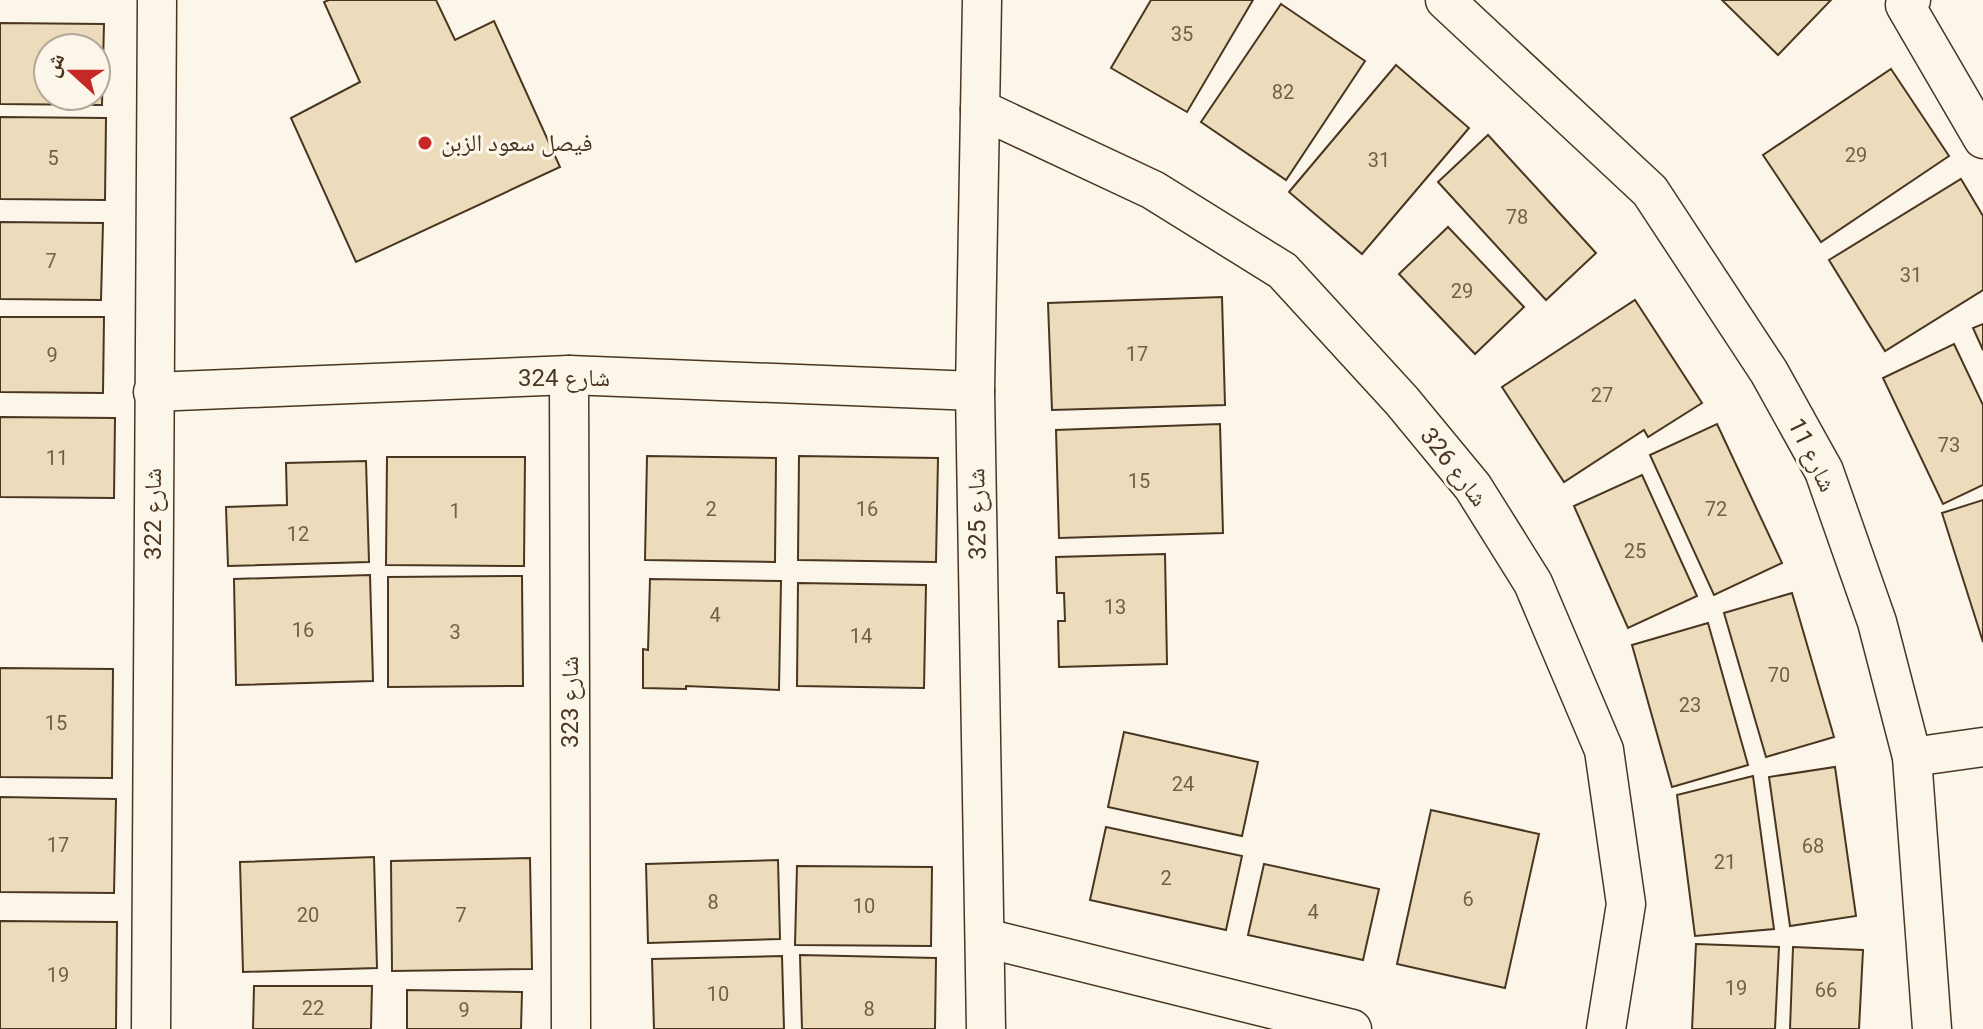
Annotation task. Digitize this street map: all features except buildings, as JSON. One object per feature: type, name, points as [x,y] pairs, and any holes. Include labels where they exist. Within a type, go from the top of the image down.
[{"type":"street","name":"شارع 322","points":[[151,1029],[157,0]]},
{"type":"street","name":"شارع 325","points":[[982,0],[975,391],[986,1029]]},
{"type":"street","name":"شارع 11","points":[[1445,0],[1650,191],[1769,372],[1824,471],[1877,622],[1912,757],[1932,1029]]},
{"type":"street","points":[[1911,0],[1905,5],[1983,139]]},
{"type":"street","name":"شارع 326","points":[[980,109],[1153,190],[1283,271],[1402,401],[1473,487],[1533,583],[1604,750],[1626,904],[1606,1029]]},
{"type":"street","name":"شارع 324","points":[[153,392],[569,375],[975,391]]},
{"type":"street","name":"شارع 323","points":[[569,375],[571,1029]]},
{"type":"street","points":[[1912,757],[1983,747]]},
{"type":"street","points":[[985,938],[1352,1029]]},
{"type":"place","name":"فيصل سعود الزبن","points":[[425,143]]}]
